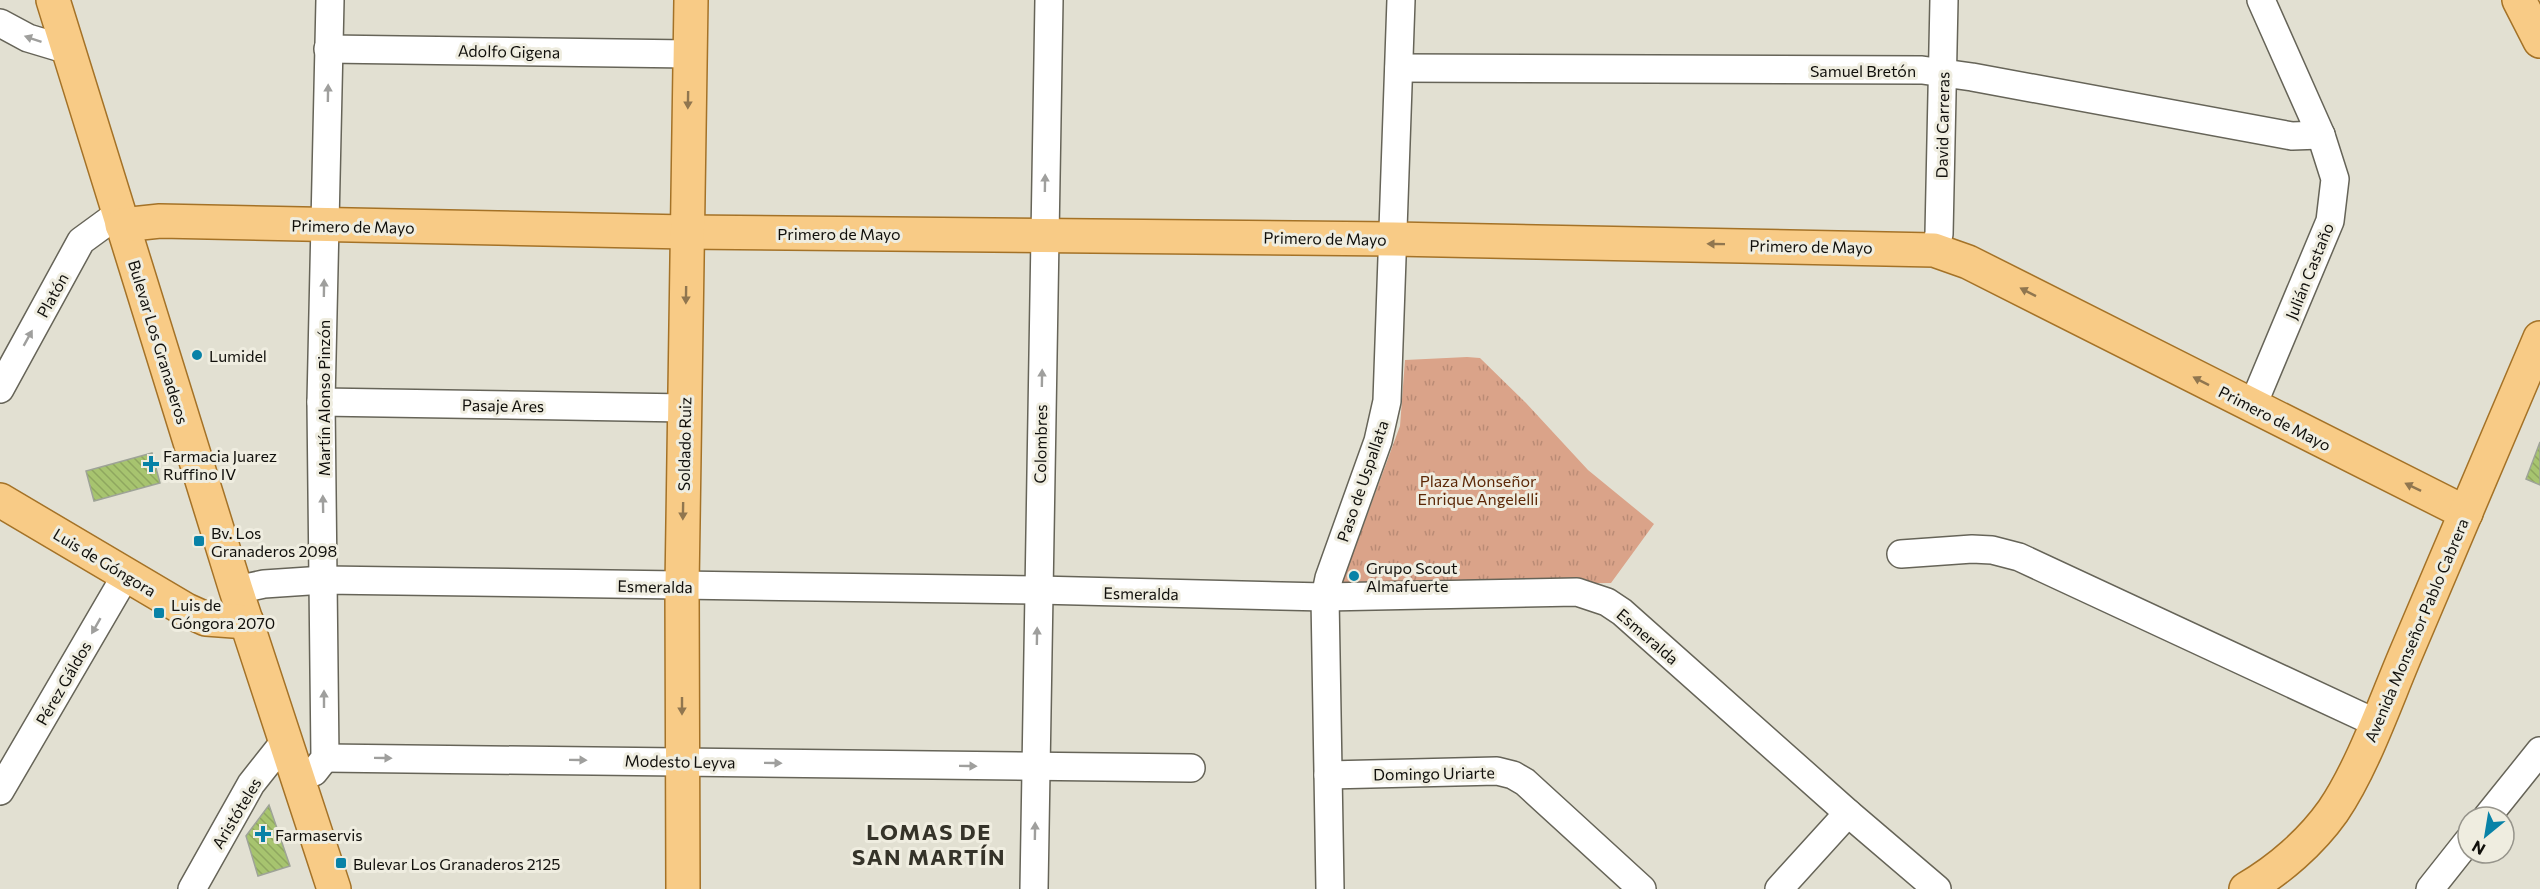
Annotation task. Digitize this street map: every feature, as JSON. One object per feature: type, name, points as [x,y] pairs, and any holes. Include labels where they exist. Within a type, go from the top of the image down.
[{"type":"main road","name":"Bulevar Los Granaderos","points":[[53,0],[236,590],[334,889]]},
{"type":"main road","name":"Soldado Ruiz","points":[[683,889],[682,587],[691,0]]},
{"type":"main road","points":[[2519,0],[2540,41]]},
{"type":"main road","name":"Primero de Mayo","points":[[120,219],[686,232],[1394,238],[1934,250],[1968,262],[2466,513]]},
{"type":"main road","name":"Avenida Monseñor Pablo Cabrera","points":[[2246,889],[2276,869],[2319,829],[2342,796],[2376,723],[2540,338]]},
{"type":"main road","name":"Luis de Góngora","points":[[0,500],[126,575],[206,619],[247,622]]},
{"type":"street","name":"Martín Alonso Pinzón","points":[[325,758],[321,402],[330,0]]},
{"type":"street","name":"Colombres","points":[[1034,889],[1049,0]]},
{"type":"street","name":"Paso de Uspallata","points":[[1330,889],[1325,597],[1329,578],[1384,420],[1387,401],[1401,0]]},
{"type":"street","name":"David Carreras","points":[[1934,250],[1939,234],[1944,0]]},
{"type":"street","name":"Julián Castaño","points":[[2252,407],[2330,221],[2335,179],[2321,135],[2261,0]]},
{"type":"street","points":[[0,23],[28,38],[68,51]]},
{"type":"street","name":"Adolfo Gigena","points":[[328,49],[689,54]]},
{"type":"street","name":"Samuel Bretón","points":[[1399,68],[1922,70],[2292,136],[2321,135]]},
{"type":"street","name":"Platón","points":[[0,389],[81,241],[94,229],[120,219]]},
{"type":"street","name":"Pasaje Ares","points":[[321,402],[685,408]]},
{"type":"street","points":[[1901,554],[1972,549],[1992,550],[2019,557],[2376,723]]},
{"type":"street","name":"Pérez Gáldos","points":[[0,791],[126,575]]},
{"type":"street","name":"Esmeralda","points":[[236,590],[264,584],[324,580],[682,587],[1038,590],[1325,597],[1577,592],[1592,595],[1622,612],[1937,889]]},
{"type":"street","name":"Aristóteles","points":[[192,889],[252,784],[285,741]]},
{"type":"street","points":[[2497,805],[2540,751]]},
{"type":"street","points":[[301,789],[325,758]]},
{"type":"street","name":"Modesto Leyva","points":[[325,758],[1191,768]]},
{"type":"street","name":"Domingo Uriarte","points":[[1328,775],[1497,771],[1513,775],[1525,782],[1641,889]]},
{"type":"street","points":[[1779,889],[1848,813]]},
{"type":"street","points":[[2430,889],[2456,856]]},
{"type":"green space","name":"Plaza Monseñor Enrique Angelelli","points":[[1480,358],[1526,403],[1588,470],[1654,524],[1611,583],[1341,586],[1400,426],[1405,360]]},
{"type":"building","points":[[2540,442],[2540,485],[2526,479]]},
{"type":"building","points":[[152,453],[160,483],[94,501],[86,471]]},
{"type":"building","points":[[269,805],[290,866],[258,876],[246,836]]},
{"type":"place","name":"Lumidel","points":[[197,355]]},
{"type":"place","name":"Farmacia Juarez Ruffino IV","points":[[151,464]]},
{"type":"place","name":"Bv. Los Granaderos 2098","points":[[199,541]]},
{"type":"place","name":"Grupo Scout Almafuerte","points":[[1354,576]]},
{"type":"place","name":"Luis de Góngora 2070","points":[[159,613]]},
{"type":"place","name":"Farmaservis","points":[[263,834]]},
{"type":"place","name":"Bulevar Los Granaderos 2125","points":[[341,863]]},
{"type":"district","name":"LOMAS DE SAN MARTÍN","points":[[929,844]]}]
